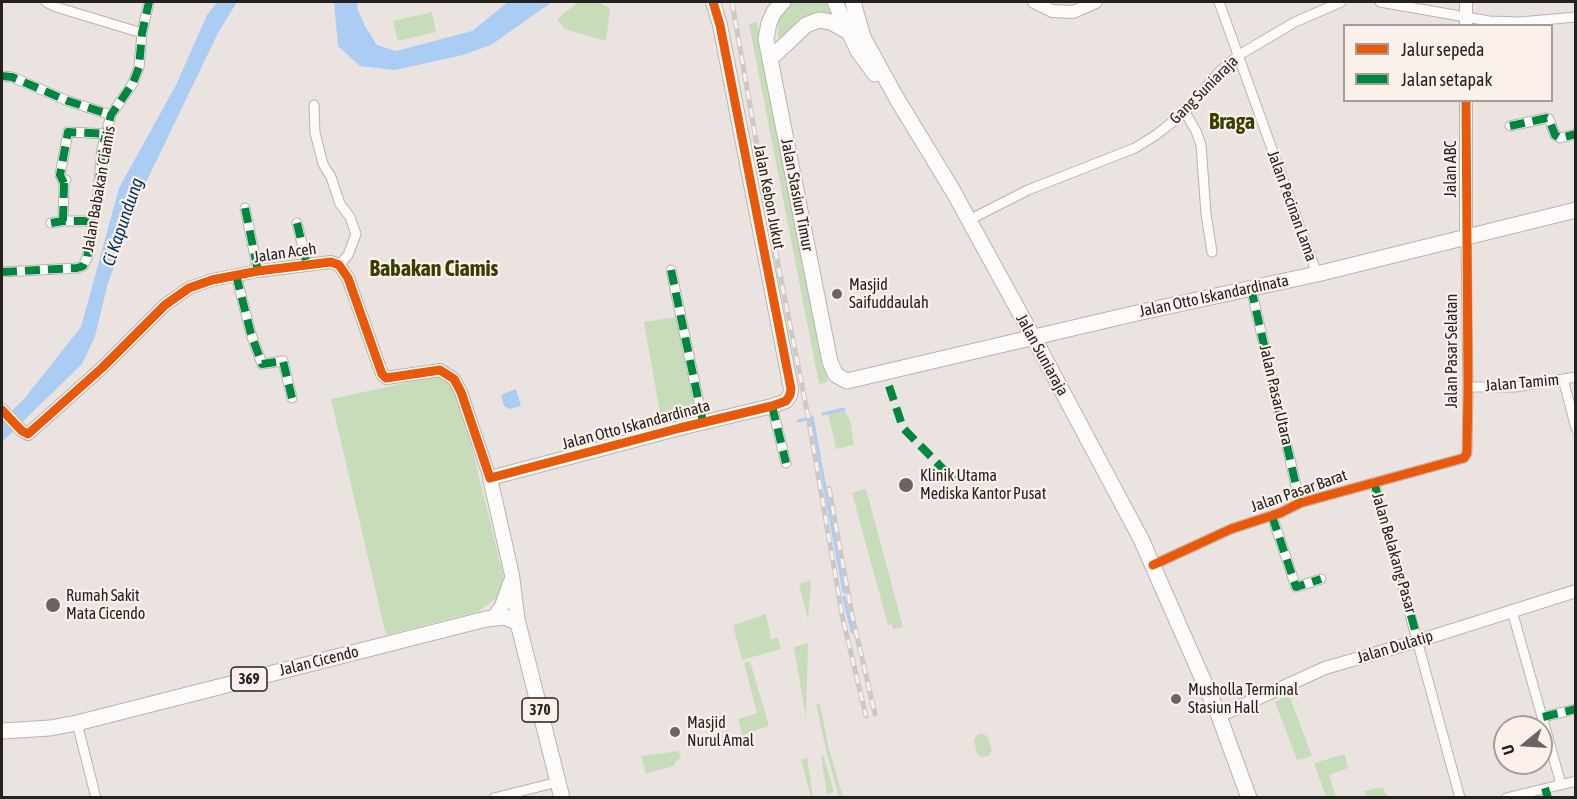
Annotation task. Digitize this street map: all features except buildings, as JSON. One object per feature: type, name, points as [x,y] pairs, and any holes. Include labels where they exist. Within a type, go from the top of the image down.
[{"type":"main road","name":"Jalan Kebon Jukut","points":[[713,2],[720,25],[791,389],[788,398]]},
{"type":"main road","name":"Jalan Stasiun Timur","points":[[783,2],[774,12],[766,39],[830,362],[838,376],[847,381],[852,380]]},
{"type":"main road","points":[[835,2],[858,51],[885,88],[897,99]]},
{"type":"main road","name":"Jalan Suniaraja","points":[[858,3],[863,37],[969,220],[1088,439],[1153,565],[1219,716],[1249,798]]},
{"type":"main road","points":[[770,59],[801,29],[819,20],[831,22],[847,31]]},
{"type":"main road","name":"Jalan Otto Iskandardinata","points":[[852,380],[1032,337],[1317,274],[1575,210]]},
{"type":"main road","name":"Jalan Otto Iskandardinata","points":[[490,478],[702,418],[772,406],[788,398]]},
{"type":"main road","name":"Jalan Aceh","points":[[490,478],[512,575],[518,622]]},
{"type":"main road","points":[[494,617],[508,594],[512,575]]},
{"type":"main road","name":"Jalan Cicendo","points":[[2,731],[50,728],[76,723],[494,617],[513,619],[518,622]]},
{"type":"main road","name":"370","points":[[518,622],[562,798]]},
{"type":"street","points":[[46,2],[142,33]]},
{"type":"street","name":"Jalan Babakan Ciamis","points":[[2,272],[66,270],[82,266],[90,249],[102,149],[111,115],[133,82],[139,67],[142,33],[149,2]]},
{"type":"street","points":[[1034,2],[1052,11],[1073,12],[1096,2]]},
{"type":"street","name":"Jalan Pecinan Lama","points":[[1219,2],[1317,274]]},
{"type":"street","name":"Gang Suniaraja","points":[[969,220],[1029,190],[1135,148],[1185,112],[1218,73],[1239,55],[1294,22],[1341,2]]},
{"type":"street","points":[[1380,2],[1466,21],[1520,22],[1575,17]]},
{"type":"street","points":[[1466,2],[1466,21]]},
{"type":"street","points":[[2,76],[12,77],[68,101],[111,115]]},
{"type":"street","name":"Jalan ABC","points":[[1466,102],[1466,237]]},
{"type":"street","points":[[315,105],[315,133],[323,164],[331,177],[340,204],[350,217],[356,234],[348,255],[339,266]]},
{"type":"street","points":[[1185,112],[1201,145],[1206,214],[1212,252]]},
{"type":"street","points":[[1510,126],[1547,118],[1555,135],[1560,138],[1575,134]]},
{"type":"street","points":[[63,221],[65,182],[60,175],[66,134],[70,131],[107,134]]},
{"type":"street","points":[[245,208],[258,271]]},
{"type":"street","points":[[51,223],[92,221]]},
{"type":"street","points":[[297,223],[307,265]]},
{"type":"street","name":"Jalan Pasar Selatan","points":[[1459,461],[1464,459],[1467,453],[1466,237]]},
{"type":"street","name":"Jalan Aceh","points":[[2,411],[25,434],[32,431],[102,368],[176,296],[189,288],[236,275],[331,262],[339,266],[348,278],[382,374],[386,378],[440,370],[454,379],[461,392],[490,478]]},
{"type":"street","points":[[671,270],[702,418]]},
{"type":"street","points":[[236,275],[240,297],[262,364],[283,361],[292,398]]},
{"type":"street","name":"Jalan Pasar Utara","points":[[1251,288],[1300,503]]},
{"type":"street","name":"Jalan Tamim","points":[[1468,387],[1515,387],[1575,377]]},
{"type":"street","points":[[1563,379],[1575,428]]},
{"type":"street","points":[[772,406],[786,463]]},
{"type":"street","name":"Jalan Pasar Barat","points":[[1153,565],[1231,529],[1272,516],[1300,503],[1459,461]]},
{"type":"street","name":"Jalan Belakang Pasar","points":[[1374,482],[1460,798]]},
{"type":"street","points":[[1272,516],[1296,587],[1321,579]]},
{"type":"street","name":"Jalan Dulatip","points":[[1219,716],[1325,668],[1575,591]]},
{"type":"street","points":[[1512,611],[1542,715]]},
{"type":"street","points":[[1551,715],[1575,709]]},
{"type":"street","points":[[76,723],[96,798]]},
{"type":"street","points":[[1553,754],[1561,784]]},
{"type":"street","points":[[1506,798],[1547,793],[1561,784],[1575,781]]},
{"type":"street","points":[[494,798],[558,782]]},
{"type":"green space","points":[[578,2],[599,2],[610,9],[606,41],[565,29],[557,19]]},
{"type":"green space","points":[[786,2],[827,2],[835,16],[810,15],[790,30],[785,40],[778,38],[778,13]]},
{"type":"green space","points":[[432,12],[436,32],[398,41],[393,21]]},
{"type":"green space","points":[[757,22],[828,382],[819,384],[749,24]]},
{"type":"green space","points":[[676,317],[698,411],[661,419],[644,322]]},
{"type":"green space","points":[[437,376],[450,379],[458,391],[504,578],[497,598],[477,612],[386,635],[331,399]]},
{"type":"green space","points":[[844,410],[850,420],[854,445],[836,449],[828,413]]},
{"type":"green space","points":[[866,489],[903,627],[893,629],[892,624],[888,625],[852,493]]},
{"type":"green space","points":[[811,580],[808,620],[799,584]]},
{"type":"green space","points":[[766,614],[771,639],[778,638],[781,649],[742,660],[733,625]]},
{"type":"green space","points":[[808,643],[806,718],[794,647]]},
{"type":"green space","points":[[750,661],[769,726],[747,733],[743,738],[738,719],[757,713],[744,663]]},
{"type":"green space","points":[[1289,695],[1312,756],[1297,760],[1275,702]]},
{"type":"green space","points":[[816,704],[820,704],[829,749],[843,797],[839,797]]},
{"type":"green space","points":[[978,734],[988,737],[992,750],[989,756],[981,757],[977,754],[974,740]]},
{"type":"green space","points":[[679,751],[681,758],[674,766],[646,774],[641,756]]},
{"type":"green space","points":[[1345,754],[1348,768],[1329,775],[1336,797],[1326,797],[1314,763]]},
{"type":"green space","points":[[823,755],[834,792],[827,794],[821,756]]},
{"type":"green space","points":[[807,758],[813,797],[811,797],[801,760]]},
{"type":"green space","points":[[1383,787],[1387,797],[1366,797],[1364,791]]},
{"type":"water","name":"Ci Kapundung","points":[[217,2],[237,2],[218,33],[138,199],[108,283],[95,336],[82,364],[2,442],[2,420],[24,399],[81,327],[119,188],[176,85],[207,15]]},
{"type":"water","points":[[334,2],[358,2],[357,8],[377,45],[396,51],[472,31],[508,2],[552,2],[491,45],[463,55],[395,70],[360,66],[338,46]]},
{"type":"water","points":[[516,389],[521,406],[509,409],[504,406],[501,396]]},
{"type":"waterway","points":[[823,414],[844,409]]},
{"type":"waterway","points":[[812,417],[844,592]]},
{"type":"waterway","points":[[798,421],[807,419]]},
{"type":"waterway","points":[[844,597],[852,632]]},
{"type":"railway","points":[[732,2],[843,620],[866,716]]},
{"type":"railway","points":[[829,488],[852,615],[875,714]]},
{"type":"marked path","points":[[2,272],[83,266],[87,258],[98,193],[102,149],[111,115],[133,83],[139,67],[142,33],[149,2]]},
{"type":"marked path","points":[[2,76],[12,77],[68,101],[111,115]]},
{"type":"marked path","points":[[1510,126],[1547,118],[1555,135],[1560,138],[1576,134]]},
{"type":"marked path","points":[[64,183],[60,175],[68,132],[107,134]]},
{"type":"marked path","points":[[63,221],[66,180]]},
{"type":"marked path","points":[[245,208],[258,271]]},
{"type":"marked path","points":[[51,223],[92,221]]},
{"type":"marked path","points":[[297,223],[307,265]]},
{"type":"marked path","points":[[671,270],[703,422]]},
{"type":"marked path","points":[[236,275],[251,334],[262,364],[283,361],[292,398]]},
{"type":"marked path","points":[[1251,288],[1300,503]]},
{"type":"marked path","points":[[889,386],[903,428],[954,480]]},
{"type":"marked path","points":[[772,406],[786,463]]},
{"type":"marked path","points":[[1374,482],[1418,641]]},
{"type":"marked path","points":[[1272,516],[1296,587],[1321,579]]},
{"type":"marked path","points":[[1551,715],[1576,709]]},
{"type":"marked path","points":[[1545,788],[1548,798]]},
{"type":"cycle path","points":[[2,410],[22,431],[28,434],[102,368],[165,305],[189,288],[212,280],[258,271],[331,262],[339,265],[348,278],[382,374],[386,378],[440,370],[454,379],[461,392],[490,478],[786,401],[791,389],[720,25],[713,2]]},
{"type":"cycle path","points":[[1153,565],[1231,529],[1280,513],[1300,503],[1464,458],[1467,453],[1468,387],[1466,102]]},
{"type":"place","name":"Masjid Saifuddaulah","points":[[837,294]]},
{"type":"place","name":"Klinik Utama Mediska Kantor Pusat","points":[[906,485]]},
{"type":"place","name":"Rumah Sakit Mata Cicendo","points":[[53,605]]},
{"type":"place","name":"Musholla Terminal Stasiun Hall","points":[[1176,699]]},
{"type":"place","name":"Masjid Nurul Amal","points":[[675,732]]},
{"type":"district","name":"Braga","points":[[1232,122]]},
{"type":"district","name":"Babakan Ciamis","points":[[434,269]]}]
